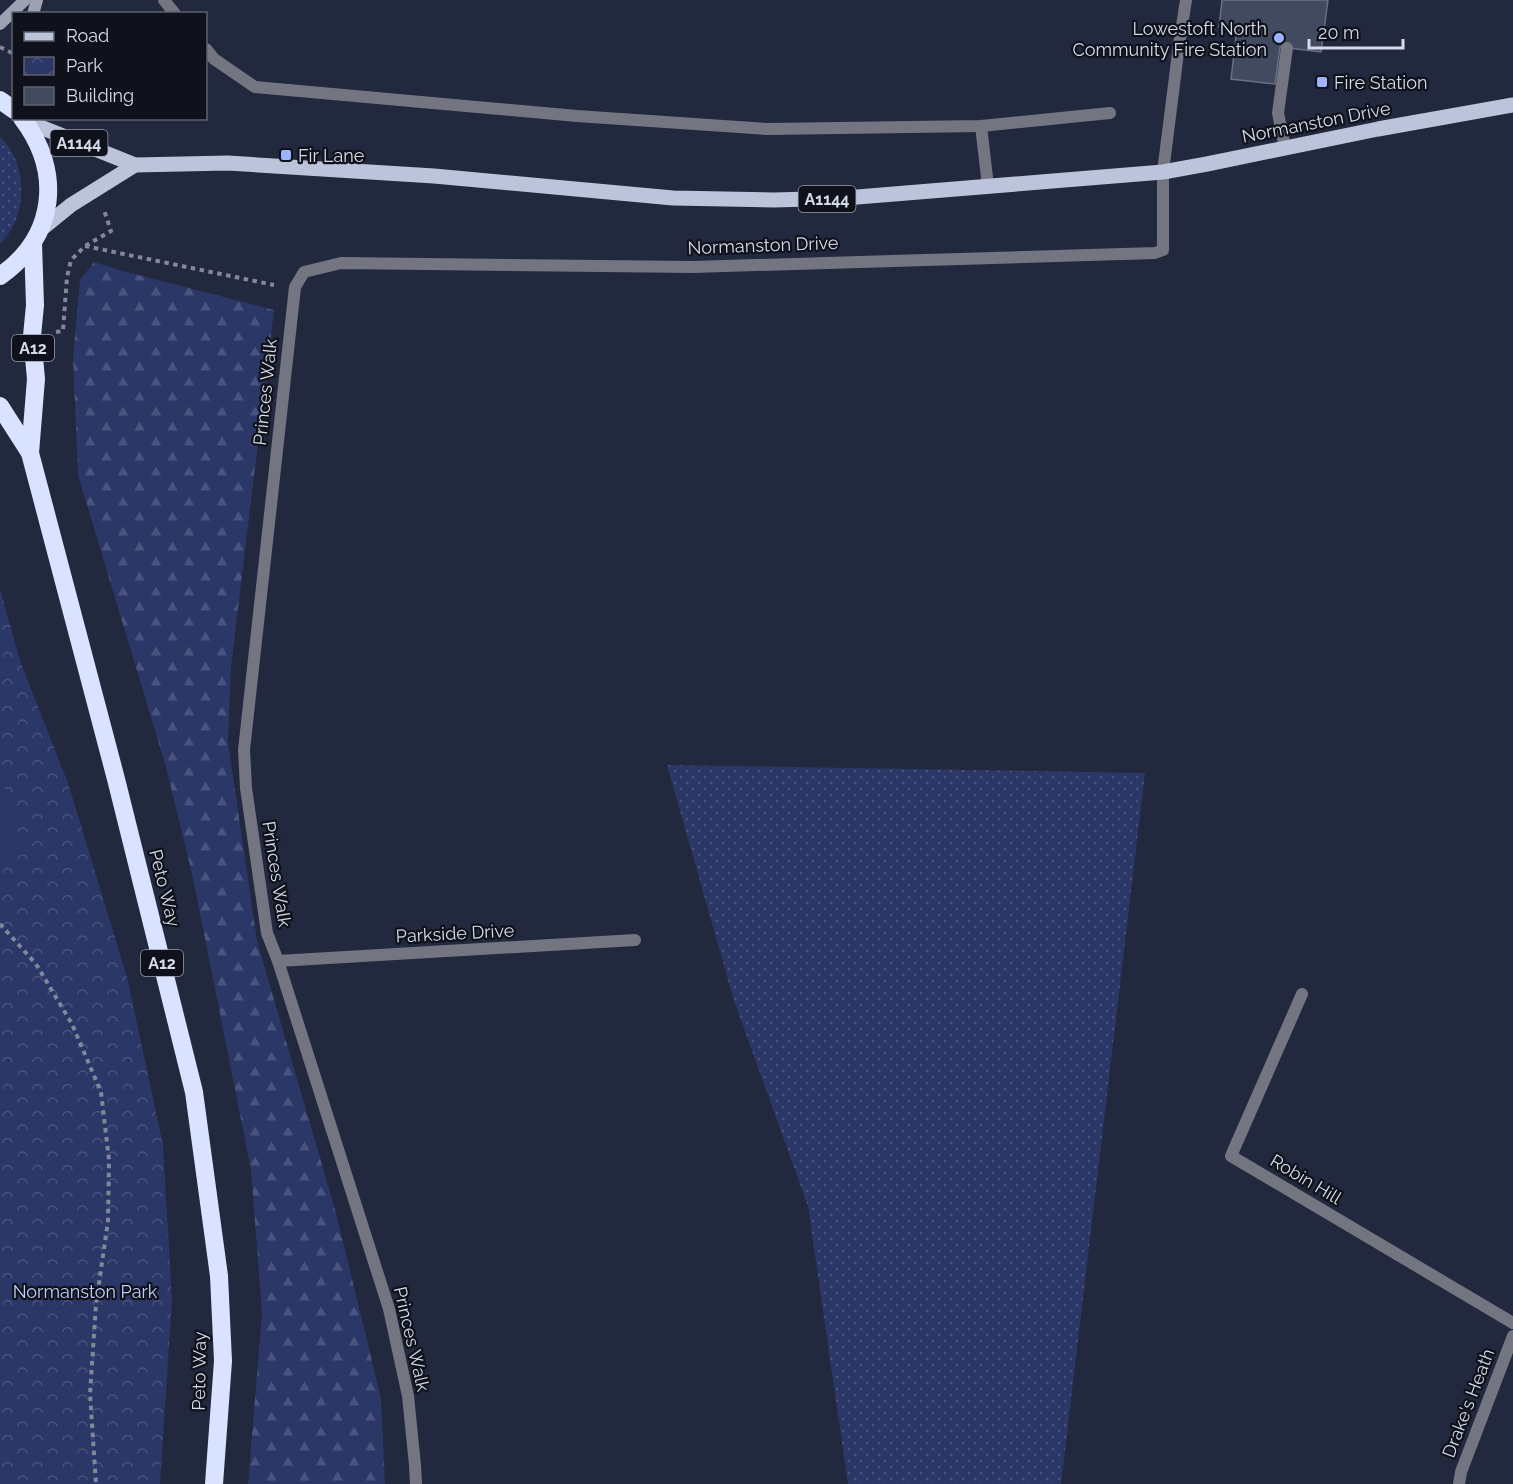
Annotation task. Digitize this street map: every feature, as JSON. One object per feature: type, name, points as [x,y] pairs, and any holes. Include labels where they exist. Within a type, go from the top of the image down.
[{"type":"highway","points":[[0,100],[12,110]]},
{"type":"highway","points":[[0,276],[14,266],[36,237],[46,212],[47,173],[43,154],[35,136],[23,120]]},
{"type":"highway","name":"Peto Way","points":[[30,453],[36,379],[32,336],[36,237]]},
{"type":"highway","name":"Peto Way","points":[[0,406],[30,453],[119,790],[194,1092],[219,1276],[224,1361],[214,1484]]},
{"type":"main road","name":"Normanston Drive","points":[[29,120],[135,165],[239,164],[434,176],[673,198],[774,200],[845,198],[1163,172],[1513,105]]},
{"type":"main road","name":"A1144","points":[[36,237],[71,205],[135,165]]},
{"type":"street","points":[[12,12],[25,0]]},
{"type":"street","points":[[164,0],[173,12]]},
{"type":"street","points":[[1163,172],[1186,0]]},
{"type":"street","points":[[0,24],[12,12]]},
{"type":"street","points":[[1285,148],[1278,113],[1287,48]]},
{"type":"street","points":[[207,50],[214,59],[255,87],[577,116],[767,129],[981,126],[1110,113]]},
{"type":"street","points":[[981,126],[988,186]]},
{"type":"street","name":"Normanston Drive","points":[[295,287],[304,272],[341,264],[693,267],[1155,254],[1163,250],[1163,172]]},
{"type":"street","name":"Princes Walk","points":[[295,287],[244,750],[246,788],[267,933],[278,961],[389,1309],[408,1396],[416,1484]]},
{"type":"street","name":"Parkside Drive","points":[[278,961],[635,940]]},
{"type":"street","name":"Robin Hill","points":[[1302,994],[1231,1156],[1513,1323]]},
{"type":"street","name":"Drake's Heath","points":[[1460,1484],[1461,1472],[1513,1336]]},
{"type":"path","points":[[63,331],[67,277],[71,260],[85,246],[111,231]]},
{"type":"path","points":[[85,246],[281,287],[295,287]]},
{"type":"path","points":[[0,924],[36,964],[72,1024],[100,1092],[109,1160],[108,1221],[96,1304],[90,1394],[96,1484]]},
{"type":"green space","points":[[0,137],[16,161],[21,190],[16,220],[0,244]]},
{"type":"green space","points":[[94,262],[274,310],[231,667],[228,742],[257,941],[336,1213],[381,1398],[385,1484],[248,1484],[262,1313],[251,1170],[193,878],[166,767],[78,475],[73,358],[80,280]]},
{"type":"green space","name":"Normanston Park","points":[[0,589],[20,661],[68,783],[127,977],[163,1145],[172,1299],[160,1484],[0,1484]]},
{"type":"green space","points":[[667,765],[1145,773],[1061,1484],[848,1484],[808,1206],[734,1001]]},
{"type":"green space","points":[[0,772],[24,854],[0,860]]},
{"type":"building","name":"Lowestoft North Community Fire Station","points":[[1222,0],[1328,0],[1321,52],[1280,47],[1275,84],[1231,79],[1237,29],[1219,27]]},
{"type":"place","name":"Lowestoft North Community Fire Station","points":[[1279,38]]},
{"type":"place","name":"Fire Station","points":[[1322,82]]},
{"type":"place","name":"Fir Lane","points":[[286,155]]}]
